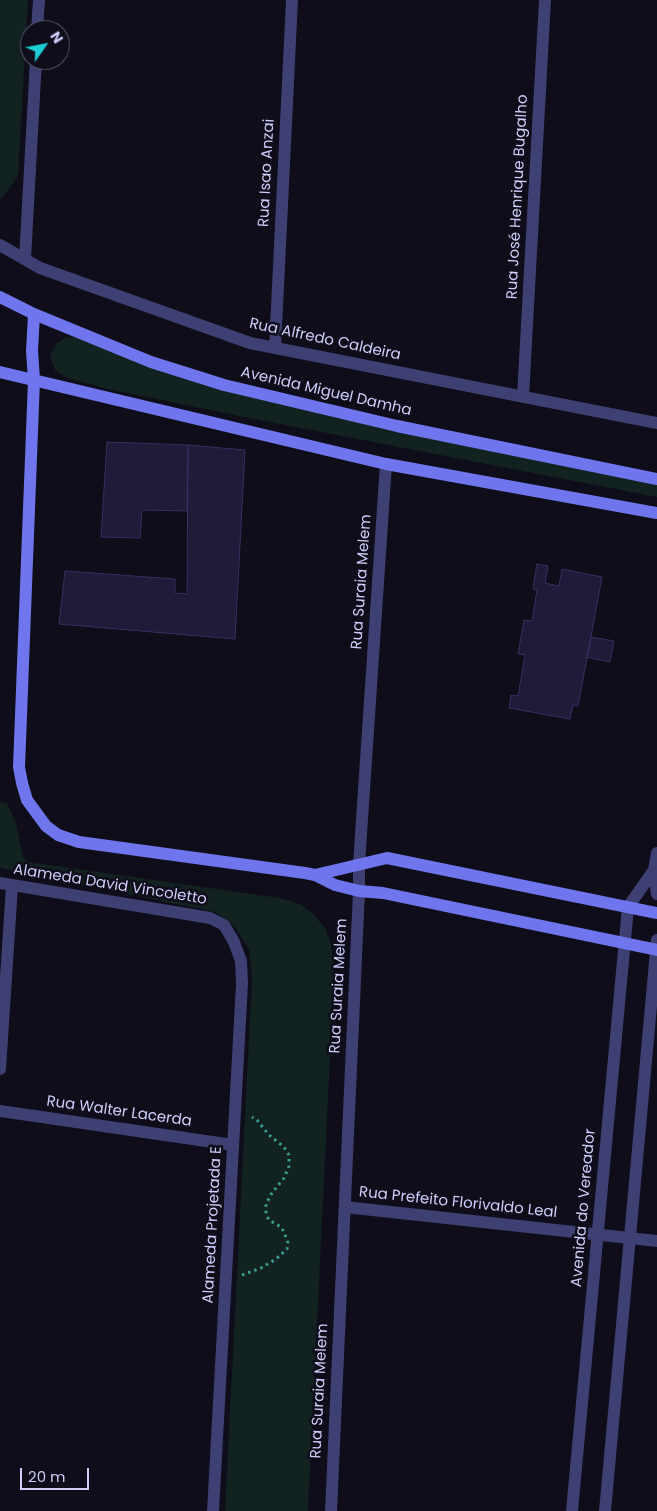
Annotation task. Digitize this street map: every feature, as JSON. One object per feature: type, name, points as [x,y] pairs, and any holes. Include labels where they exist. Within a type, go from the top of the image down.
[{"type":"street","points":[[38,20],[39,0]]},
{"type":"street","name":"Rua Isao Anzai","points":[[275,348],[292,0]]},
{"type":"street","name":"Rua José Henrique Bugalho","points":[[523,396],[545,0]]},
{"type":"street","points":[[25,259],[35,70]]},
{"type":"street","name":"Rua Alfredo Caldeira","points":[[0,245],[40,268],[250,343],[657,423]]},
{"type":"street","name":"Avenida Miguel Damha","points":[[0,297],[34,314],[151,362],[224,385],[397,426],[657,478]]},
{"type":"street","points":[[34,314],[32,351],[34,380],[19,767],[27,800],[46,826],[58,834],[79,842],[315,875],[335,885],[359,891],[384,893],[657,947],[605,1511]]},
{"type":"street","points":[[0,372],[386,464],[657,513]]},
{"type":"street","name":"Rua Suraia Melem","points":[[331,1511],[359,864],[386,464]]},
{"type":"street","points":[[657,853],[654,870],[657,894]]},
{"type":"street","points":[[315,875],[387,858],[657,913]]},
{"type":"street","points":[[628,907],[654,870]]},
{"type":"street","points":[[0,1069],[6,884]]},
{"type":"street","name":"Alameda David Vincoletto","points":[[6,884],[210,918],[224,926],[234,942]]},
{"type":"street","name":"Avenida do Vereador","points":[[572,1511],[628,907]]},
{"type":"street","name":"Alameda Projetada E","points":[[214,1511],[242,984],[241,961],[234,942]]},
{"type":"street","name":"Rua Walter Lacerda","points":[[0,1111],[234,1145]]},
{"type":"street","name":"Rua Prefeito Florivaldo Leal","points":[[345,1207],[657,1241]]},
{"type":"path","points":[[226,1274],[243,1275],[261,1268],[276,1259],[287,1249],[288,1243],[281,1227],[269,1220],[266,1214],[266,1204],[284,1178],[289,1166],[289,1155],[284,1147],[269,1135],[253,1117],[235,1115]]},
{"type":"shaded area","points":[[0,0],[28,0],[27,20],[20,20],[20,70],[24,70],[18,176],[3,197],[0,198]]},
{"type":"shaded area","points":[[67,337],[82,338],[121,355],[657,483],[657,497],[103,388],[65,377],[55,370],[50,355],[57,343]]},
{"type":"shaded area","points":[[0,802],[7,803],[16,823],[23,857],[28,862],[280,898],[300,904],[312,913],[325,928],[331,944],[334,974],[308,1511],[225,1511],[252,978],[249,950],[235,927],[215,912],[0,868]]},
{"type":"building","points":[[107,442],[188,445],[187,511],[142,510],[140,538],[101,537]]},
{"type":"building","points":[[188,445],[245,450],[235,639],[59,624],[65,571],[175,579],[175,593],[187,594]]},
{"type":"building","points":[[537,564],[548,566],[545,583],[559,586],[562,569],[602,577],[578,706],[573,705],[570,719],[509,708],[511,695],[518,696],[525,655],[518,654],[524,620],[532,621],[537,590],[533,589]]},
{"type":"building","points":[[591,637],[614,641],[610,662],[587,657]]}]
